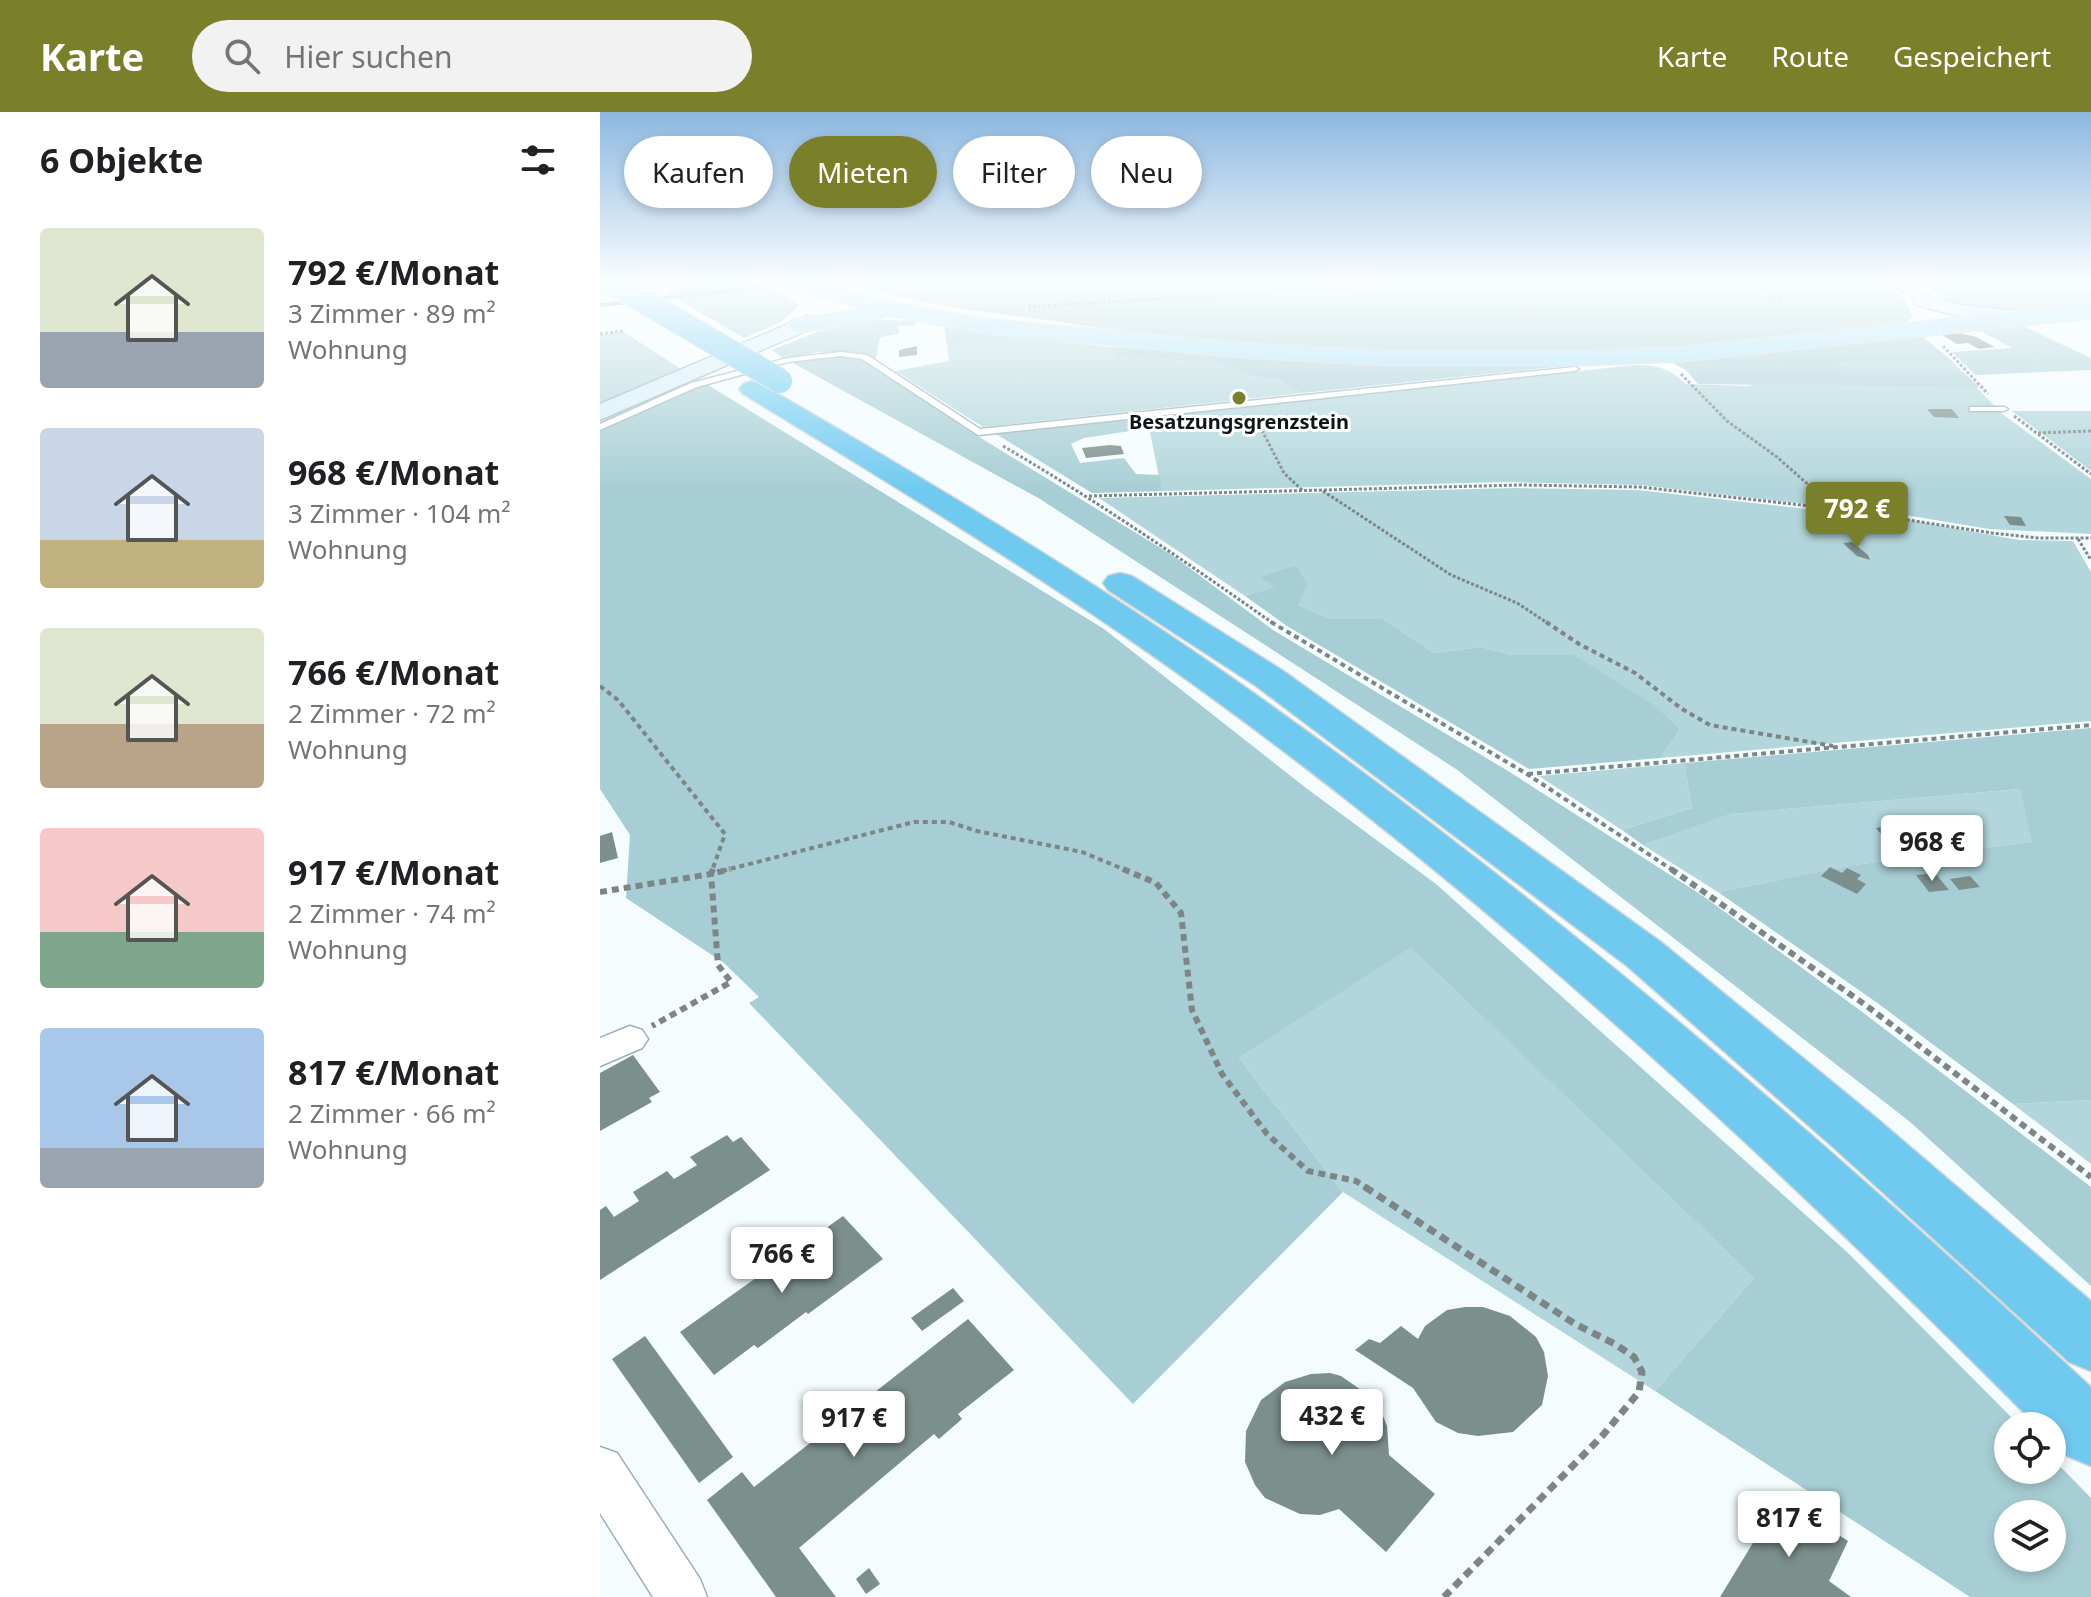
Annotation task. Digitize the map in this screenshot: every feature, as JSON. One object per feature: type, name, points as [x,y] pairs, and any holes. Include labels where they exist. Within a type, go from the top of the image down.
[{"type":"highway","points":[[706,352],[989,501],[1269,678],[1644,954],[1854,1132],[2091,1341]]},
{"type":"highway","points":[[717,352],[1143,633],[1291,738],[1464,871],[1601,981],[1791,1148],[2091,1433]]},
{"type":"main road","points":[[1292,352],[1491,359],[1699,352]]},
{"type":"street","points":[[600,413],[738,352]]},
{"type":"street","points":[[600,1470],[682,1597]]},
{"type":"lane","points":[[600,427],[694,385],[788,360],[841,354],[864,357],[978,432],[1575,369]]},
{"type":"lane","points":[[1973,409],[2004,409]]},
{"type":"path","points":[[1946,352],[2004,409],[2091,474]]},
{"type":"path","points":[[1678,371],[1727,421],[1777,457],[1837,509]]},
{"type":"path","points":[[1253,403],[1256,420],[1284,473],[1304,491]]},
{"type":"path","points":[[2037,433],[2091,431]]},
{"type":"path","points":[[978,432],[1088,496],[1280,629],[1527,774],[1710,895],[1867,1006],[2091,1177]]},
{"type":"path","points":[[1088,496],[1520,485],[1640,487],[1837,509],[1992,533],[2038,538],[2091,538]]},
{"type":"path","points":[[1323,491],[1451,575],[1517,603],[1579,644],[1653,685],[1682,709],[1710,725],[1833,746]]},
{"type":"path","points":[[2077,538],[2091,560]]},
{"type":"path","points":[[600,686],[618,700],[725,834],[711,874],[718,965],[731,982],[615,1046]]},
{"type":"path","points":[[1527,774],[2091,725]]},
{"type":"path","points":[[600,892],[711,874],[914,822],[949,822],[977,831],[1082,852],[1156,883],[1181,913],[1192,1010],[1222,1074],[1267,1134],[1308,1171],[1356,1181],[1575,1324],[1615,1344],[1634,1357],[1642,1372],[1639,1392],[1603,1435],[1444,1597]]},
{"type":"shaded area","points":[[600,352],[655,352],[684,371],[600,405]]},
{"type":"shaded area","points":[[775,352],[817,352],[784,359]]},
{"type":"shaded area","points":[[821,352],[877,352],[876,358]]},
{"type":"shaded area","points":[[948,352],[1113,352],[1116,357],[1213,362],[1250,376],[1279,380],[1302,393],[983,427],[895,371],[949,361]]},
{"type":"shaded area","points":[[1113,352],[1193,352],[1364,363],[1566,366],[1302,393],[1279,380],[1250,376],[1213,362],[1116,357]]},
{"type":"shaded area","points":[[1410,352],[1569,352],[1515,353]]},
{"type":"shaded area","points":[[1765,352],[1942,352],[1952,361],[1838,362],[1842,370],[1962,371],[1979,387],[1698,384],[1686,370],[1671,362]]},
{"type":"shaded area","points":[[1952,352],[2079,352],[2091,358],[2091,370],[1975,375]]},
{"type":"shaded area","points":[[840,356],[863,359],[971,432],[1172,555],[1273,630],[1508,771],[1703,896],[1861,1011],[2091,1187],[2091,1286],[1909,1121],[1456,769],[1040,499],[791,362]]},
{"type":"shaded area","points":[[1952,361],[2001,413],[2091,479],[2091,534],[1989,529],[1911,516],[1640,485],[1503,482],[1162,491],[1147,418],[1634,365],[1662,368],[1686,384],[1747,386],[1837,362]]},
{"type":"shaded area","points":[[705,383],[1104,629],[1306,788],[1436,884],[1847,1252],[2006,1412],[1994,1412],[1994,1484],[2066,1484],[2066,1472],[2091,1498],[2091,1597],[1970,1597],[1655,1391],[1754,1278],[1411,947],[1239,1058],[1343,1192],[1133,1404],[749,1003],[759,997],[724,963],[626,898],[630,835],[600,789],[600,431]]},
{"type":"shaded area","points":[[2012,411],[2091,411],[2091,471]]},
{"type":"shaded area","points":[[1147,418],[1150,428],[1084,438],[1071,444],[1080,463],[1124,458],[1136,474],[1160,475],[1162,491],[1092,493],[996,434]]},
{"type":"shaded area","points":[[1516,488],[1638,490],[1913,521],[2019,540],[2073,541],[2091,572],[2091,721],[1660,758],[1680,730],[1574,655],[1512,655],[1481,647],[1434,653],[1383,619],[1330,619],[1299,605],[1308,584],[1261,576],[1276,587],[1245,596],[1099,498]]},
{"type":"shaded area","points":[[1295,566],[1308,584],[1299,605],[1330,619],[1383,619],[1434,653],[1481,647],[1512,655],[1574,655],[1655,706],[1680,730],[1660,758],[1529,769],[1287,626],[1245,596],[1275,587],[1260,577]]},
{"type":"shaded area","points":[[2091,728],[2091,1100],[2013,1104],[1876,1002],[1718,892],[1854,865],[2032,842],[2020,789],[1730,814],[1643,845],[1622,830],[1692,808],[1684,763]]},
{"type":"shaded area","points":[[1684,763],[1692,808],[1622,830],[1539,776]]},
{"type":"shaded area","points":[[2020,789],[2033,842],[1855,865],[1718,892],[1643,845],[1729,814]]},
{"type":"shaded area","points":[[1411,946],[1754,1278],[1655,1391],[1343,1192],[1239,1058]]},
{"type":"shaded area","points":[[2091,1100],[2091,1164],[2013,1104]]},
{"type":"building","points":[[899,352],[917,352],[917,355],[899,357]]},
{"type":"building","points":[[1927,409],[1952,409],[1959,418],[1934,417]]},
{"type":"building","points":[[1121,446],[1124,454],[1086,458],[1082,448]]},
{"type":"building","points":[[2004,516],[2021,517],[2026,526],[2010,525]]},
{"type":"building","points":[[1852,542],[1870,560],[1857,556],[1843,543]]},
{"type":"building","points":[[1898,825],[1902,831],[1880,833],[1876,828]]},
{"type":"building","points":[[612,832],[618,858],[600,863],[600,836]]},
{"type":"building","points":[[1830,867],[1842,873],[1847,868],[1861,875],[1857,879],[1866,884],[1857,894],[1821,876]]},
{"type":"building","points":[[1935,873],[1949,890],[1929,892],[1916,875]]},
{"type":"building","points":[[1970,876],[1980,887],[1959,890],[1950,879]]},
{"type":"building","points":[[633,1055],[660,1092],[649,1098],[652,1102],[600,1131],[600,1073]]},
{"type":"building","points":[[727,1135],[733,1142],[741,1137],[770,1170],[600,1280],[600,1210],[606,1206],[614,1217],[639,1201],[633,1192],[667,1171],[674,1179],[697,1165],[690,1157]]},
{"type":"building","points":[[843,1216],[883,1259],[808,1314],[806,1312],[758,1348],[754,1345],[714,1375],[680,1332]]},
{"type":"building","points":[[953,1288],[964,1301],[922,1331],[911,1318]]},
{"type":"building","points":[[1483,1307],[1510,1316],[1536,1337],[1544,1352],[1548,1376],[1542,1405],[1513,1432],[1478,1436],[1458,1433],[1436,1422],[1413,1388],[1355,1350],[1369,1339],[1380,1343],[1401,1326],[1418,1339],[1425,1326],[1447,1310]]},
{"type":"building","points":[[968,1319],[1014,1370],[958,1414],[962,1419],[939,1439],[934,1434],[799,1548],[836,1597],[776,1597],[707,1500],[742,1472],[754,1487]]},
{"type":"building","points":[[645,1336],[733,1457],[699,1483],[612,1359]]},
{"type":"building","points":[[1311,1374],[1341,1376],[1377,1401],[1387,1426],[1389,1455],[1435,1494],[1386,1552],[1339,1509],[1320,1515],[1300,1514],[1265,1498],[1255,1485],[1245,1462],[1246,1431],[1261,1400],[1285,1382]]},
{"type":"building","points":[[1781,1497],[1848,1541],[1829,1581],[1851,1597],[1720,1597]]},
{"type":"building","points":[[869,1568],[880,1584],[866,1594],[856,1579]]},
{"type":"place","name":"Besatzungsgrenzstein","points":[[1239,398]]}]
